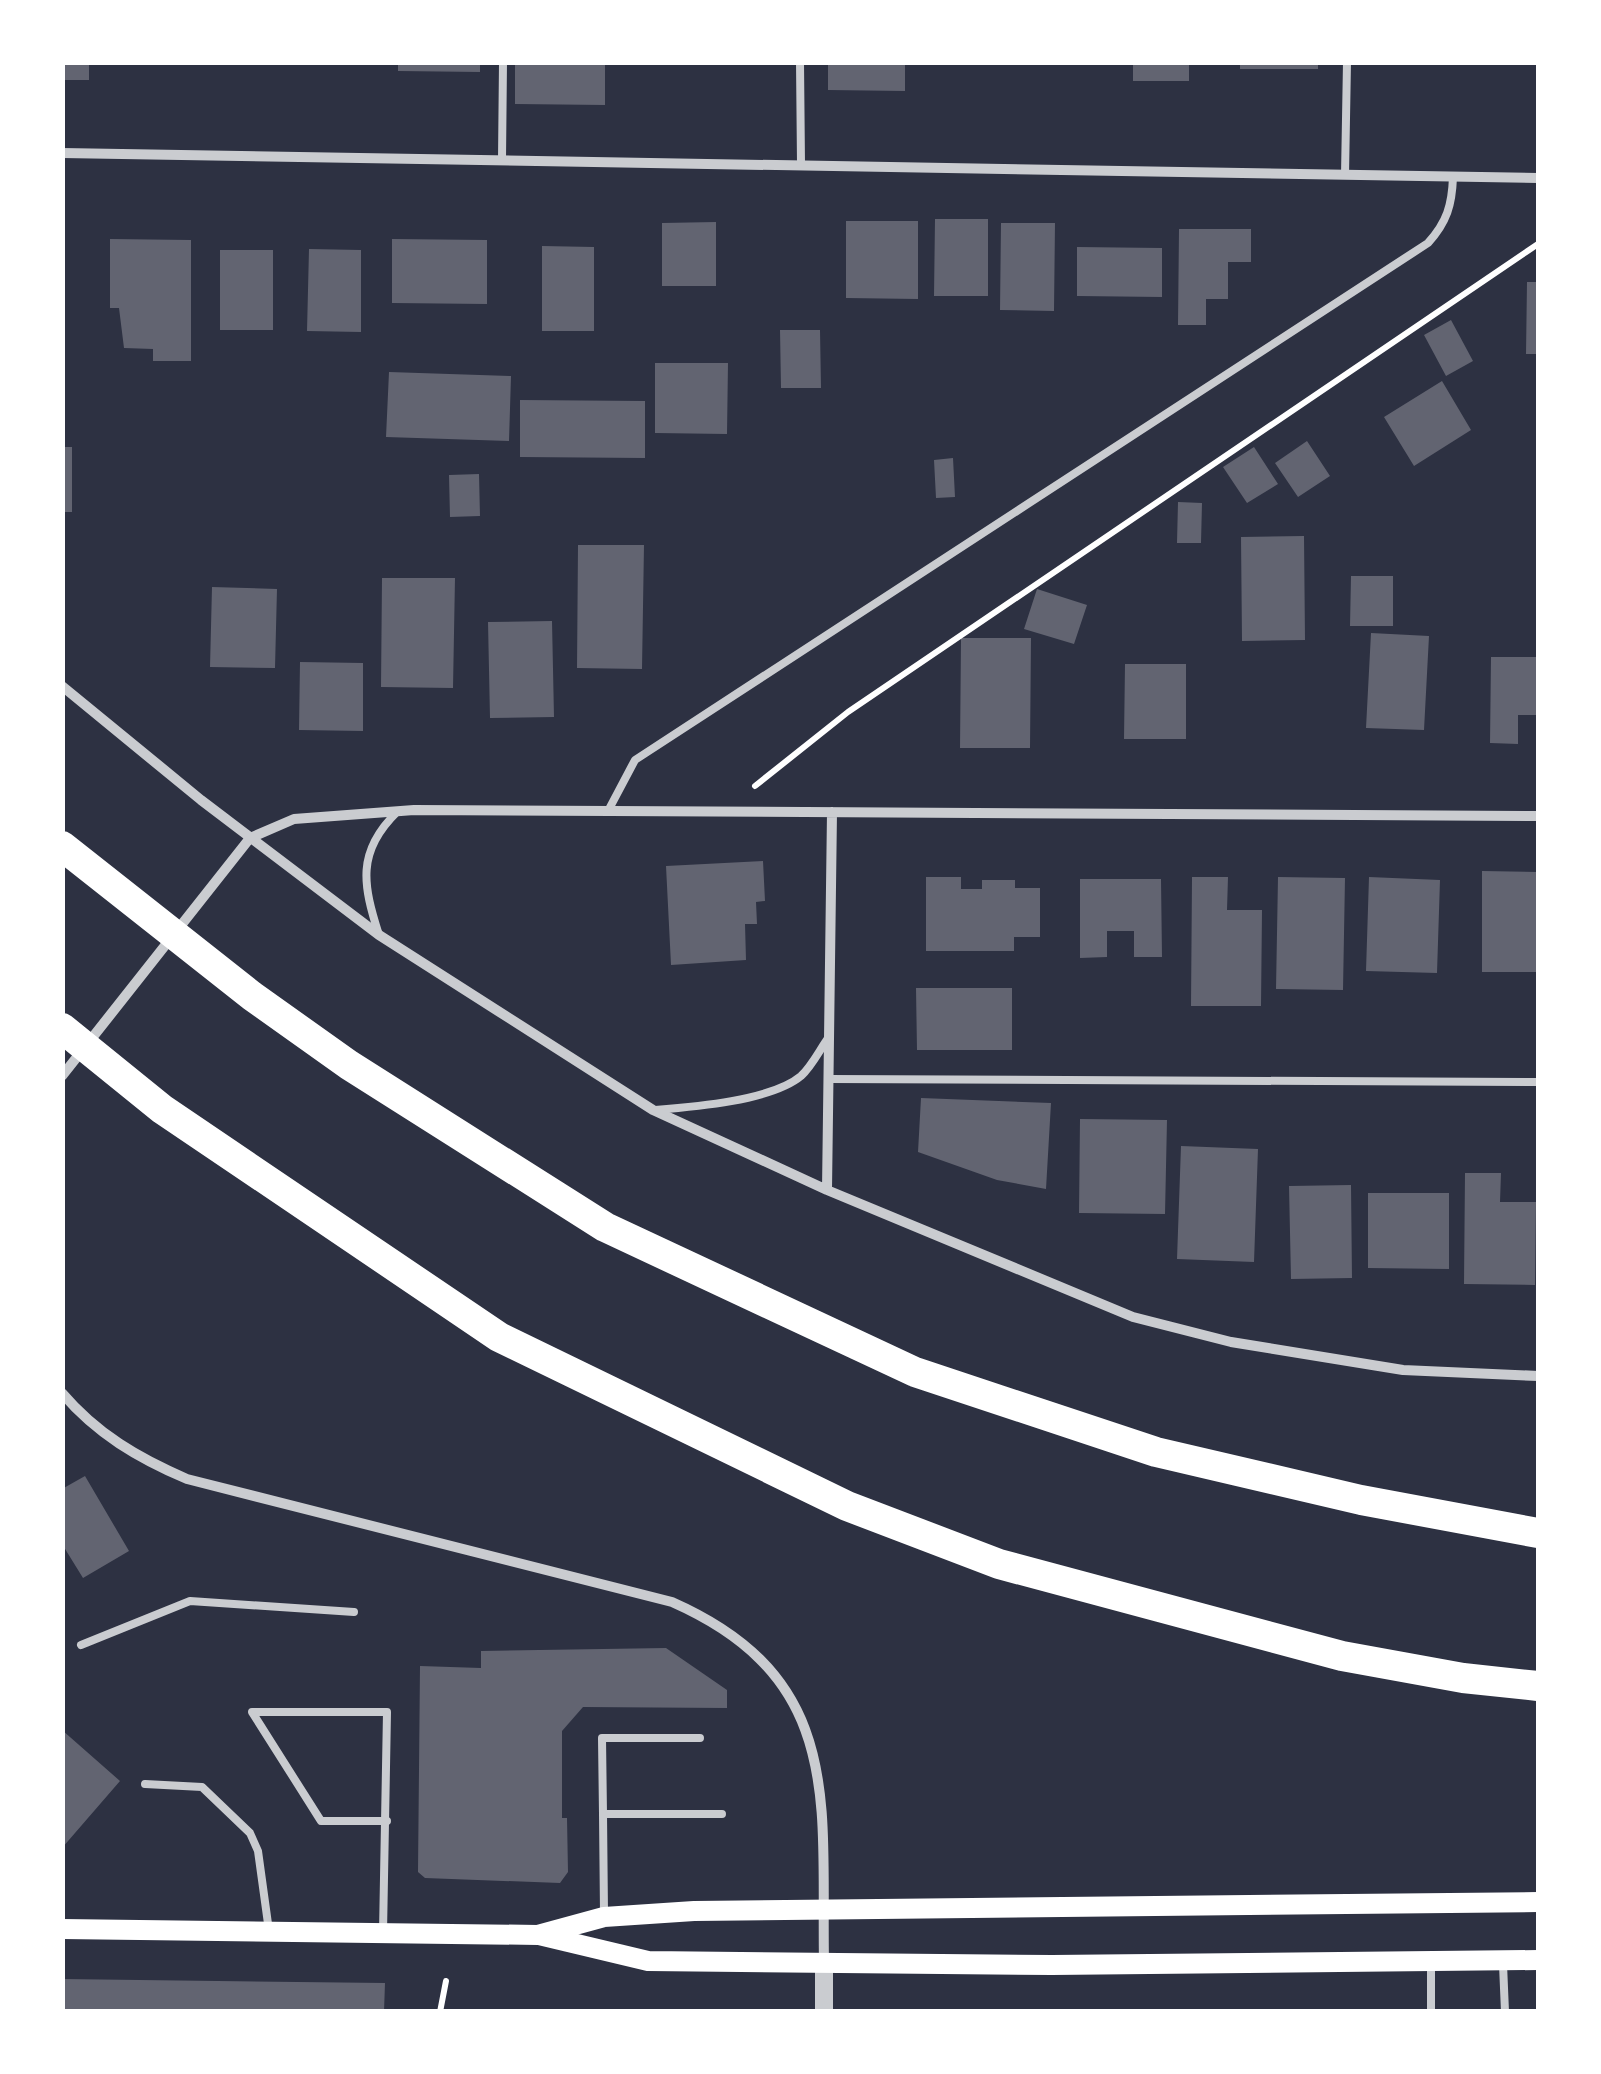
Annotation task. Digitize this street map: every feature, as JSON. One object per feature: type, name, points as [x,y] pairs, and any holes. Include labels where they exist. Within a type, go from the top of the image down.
[{"type":"highway","points":[[62,846],[252,996],[349,1066],[606,1227],[915,1372],[1156,1452],[1361,1500],[1538,1533]]},
{"type":"highway","points":[[62,1028],[162,1109],[499,1337],[847,1506],[999,1564],[1342,1656],[1538,1686]]},
{"type":"main road","points":[[538,1934],[604,1917],[694,1911],[1538,1902]]},
{"type":"main road","points":[[62,1929],[538,1934],[648,1961],[1538,1960]]},
{"type":"street","points":[[62,153],[1538,178]]},
{"type":"street","points":[[62,686],[250,838],[379,935],[653,1110],[827,1190],[1133,1316],[1231,1342],[1403,1370],[1538,1376]]},
{"type":"street","points":[[62,1076],[250,838],[294,819],[398,811],[608,810],[1538,816]]},
{"type":"street","points":[[827,1190],[832,812]]},
{"type":"street","points":[[62,1393],[86,1421],[120,1446],[187,1479],[672,1602],[730,1632],[781,1685],[814,1750],[822,1784],[824,2012]]},
{"type":"lane","points":[[502,159],[503,62]]},
{"type":"lane","points":[[800,62],[801,164]]},
{"type":"lane","points":[[1346,175],[1347,62]]},
{"type":"lane","points":[[608,810],[635,760],[1428,243],[1443,226],[1452,204],[1454,177]]},
{"type":"lane","points":[[379,935],[364,887],[376,832],[398,811]]},
{"type":"lane","points":[[653,1110],[703,1107],[751,1096],[800,1077],[829,1037]]},
{"type":"lane","points":[[828,1079],[1538,1082]]},
{"type":"lane","points":[[82,1646],[190,1601],[354,1612]]},
{"type":"lane","points":[[383,1933],[388,1821],[388,1712],[252,1712],[321,1821],[388,1821]]},
{"type":"lane","points":[[604,1917],[602,1738],[700,1738]]},
{"type":"lane","points":[[145,1784],[202,1787],[250,1833],[258,1850],[269,1931]]},
{"type":"lane","points":[[603,1814],[722,1814]]},
{"type":"lane","points":[[1430,1960],[1431,2012]]},
{"type":"lane","points":[[1503,1960],[1504,2012]]},
{"type":"path","points":[[742,812],[757,782],[848,712],[1538,244]]},
{"type":"path","points":[[440,2012],[446,1981]]},
{"type":"building","points":[[62,62],[89,62],[89,80],[62,80]]},
{"type":"building","points":[[398,62],[480,62],[480,72],[398,71]]},
{"type":"building","points":[[515,62],[605,62],[605,105],[515,104]]},
{"type":"building","points":[[828,62],[905,62],[905,91],[828,90]]},
{"type":"building","points":[[1133,62],[1189,62],[1189,81],[1133,81]]},
{"type":"building","points":[[1240,62],[1318,62],[1318,69],[1240,69]]},
{"type":"building","points":[[935,219],[988,219],[988,296],[934,296]]},
{"type":"building","points":[[846,221],[918,221],[918,299],[846,298]]},
{"type":"building","points":[[716,222],[716,286],[662,286],[662,223]]},
{"type":"building","points":[[1001,223],[1055,223],[1054,311],[1000,310]]},
{"type":"building","points":[[1179,229],[1251,229],[1251,262],[1228,262],[1228,299],[1206,299],[1206,325],[1178,325]]},
{"type":"building","points":[[110,239],[191,240],[191,361],[153,361],[153,349],[124,348],[119,308],[110,308]]},
{"type":"building","points":[[392,239],[487,240],[487,304],[392,303]]},
{"type":"building","points":[[542,246],[594,247],[594,331],[542,331]]},
{"type":"building","points":[[1077,247],[1162,248],[1162,297],[1077,296]]},
{"type":"building","points":[[309,249],[361,250],[361,332],[307,331]]},
{"type":"building","points":[[220,250],[273,250],[273,330],[220,330]]},
{"type":"building","points":[[1527,282],[1538,282],[1538,354],[1526,354]]},
{"type":"building","points":[[1451,320],[1473,361],[1446,376],[1424,335]]},
{"type":"building","points":[[780,330],[820,330],[821,388],[781,388]]},
{"type":"building","points":[[655,363],[728,363],[727,434],[655,433]]},
{"type":"building","points":[[389,372],[511,376],[509,441],[386,437]]},
{"type":"building","points":[[1442,381],[1471,430],[1414,466],[1384,417]]},
{"type":"building","points":[[520,400],[645,401],[645,458],[520,457]]},
{"type":"building","points":[[1307,441],[1330,476],[1298,497],[1275,463]]},
{"type":"building","points":[[62,447],[72,447],[72,512],[62,512]]},
{"type":"building","points":[[1254,447],[1278,484],[1247,503],[1223,467]]},
{"type":"building","points":[[953,458],[955,497],[936,498],[934,460]]},
{"type":"building","points":[[479,474],[480,516],[450,517],[449,475]]},
{"type":"building","points":[[1178,502],[1202,503],[1201,543],[1177,543]]},
{"type":"building","points":[[1304,536],[1305,640],[1242,641],[1241,537]]},
{"type":"building","points":[[578,545],[644,545],[642,669],[577,668]]},
{"type":"building","points":[[1351,576],[1393,576],[1393,626],[1350,626]]},
{"type":"building","points":[[382,578],[455,578],[453,688],[381,687]]},
{"type":"building","points":[[212,587],[277,589],[275,668],[210,667]]},
{"type":"building","points":[[1037,589],[1087,605],[1074,644],[1024,629]]},
{"type":"building","points":[[552,621],[554,717],[490,718],[488,622]]},
{"type":"building","points":[[1371,633],[1429,636],[1424,730],[1366,728]]},
{"type":"building","points":[[961,638],[1031,638],[1030,748],[960,748]]},
{"type":"building","points":[[1491,657],[1538,657],[1538,715],[1518,715],[1518,744],[1490,743]]},
{"type":"building","points":[[300,662],[363,663],[363,731],[299,730]]},
{"type":"building","points":[[1125,664],[1186,664],[1186,739],[1124,739]]},
{"type":"building","points":[[763,861],[765,901],[756,902],[757,924],[745,924],[746,960],[671,965],[666,866]]},
{"type":"building","points":[[1482,871],[1538,872],[1538,972],[1482,972]]},
{"type":"building","points":[[926,877],[961,877],[961,889],[982,889],[982,880],[1015,880],[1015,888],[1040,888],[1040,937],[1014,937],[1014,951],[926,951]]},
{"type":"building","points":[[1192,877],[1228,877],[1227,910],[1262,910],[1261,1006],[1191,1006]]},
{"type":"building","points":[[1278,877],[1345,878],[1343,990],[1276,989]]},
{"type":"building","points":[[1369,877],[1440,880],[1437,973],[1366,971]]},
{"type":"building","points":[[1080,879],[1161,879],[1162,957],[1134,957],[1134,931],[1107,931],[1107,957],[1080,958]]},
{"type":"building","points":[[916,988],[1012,988],[1012,1050],[917,1050]]},
{"type":"building","points":[[921,1098],[1051,1103],[1046,1189],[997,1180],[918,1152]]},
{"type":"building","points":[[1080,1119],[1167,1120],[1165,1214],[1079,1213]]},
{"type":"building","points":[[1181,1146],[1258,1149],[1254,1262],[1177,1259]]},
{"type":"building","points":[[1465,1173],[1501,1173],[1500,1202],[1536,1202],[1535,1285],[1464,1284]]},
{"type":"building","points":[[1351,1185],[1352,1278],[1291,1279],[1289,1186]]},
{"type":"building","points":[[1368,1193],[1449,1193],[1449,1269],[1368,1268]]},
{"type":"building","points":[[85,1476],[129,1551],[83,1578],[62,1544],[62,1489]]},
{"type":"building","points":[[666,1648],[727,1690],[727,1708],[583,1707],[562,1731],[562,1818],[567,1818],[568,1872],[560,1883],[425,1878],[418,1872],[420,1666],[481,1668],[481,1651]]},
{"type":"building","points":[[62,1730],[120,1781],[62,1848]]},
{"type":"building","points":[[62,1979],[385,1983],[384,2012],[62,2012]]}]
